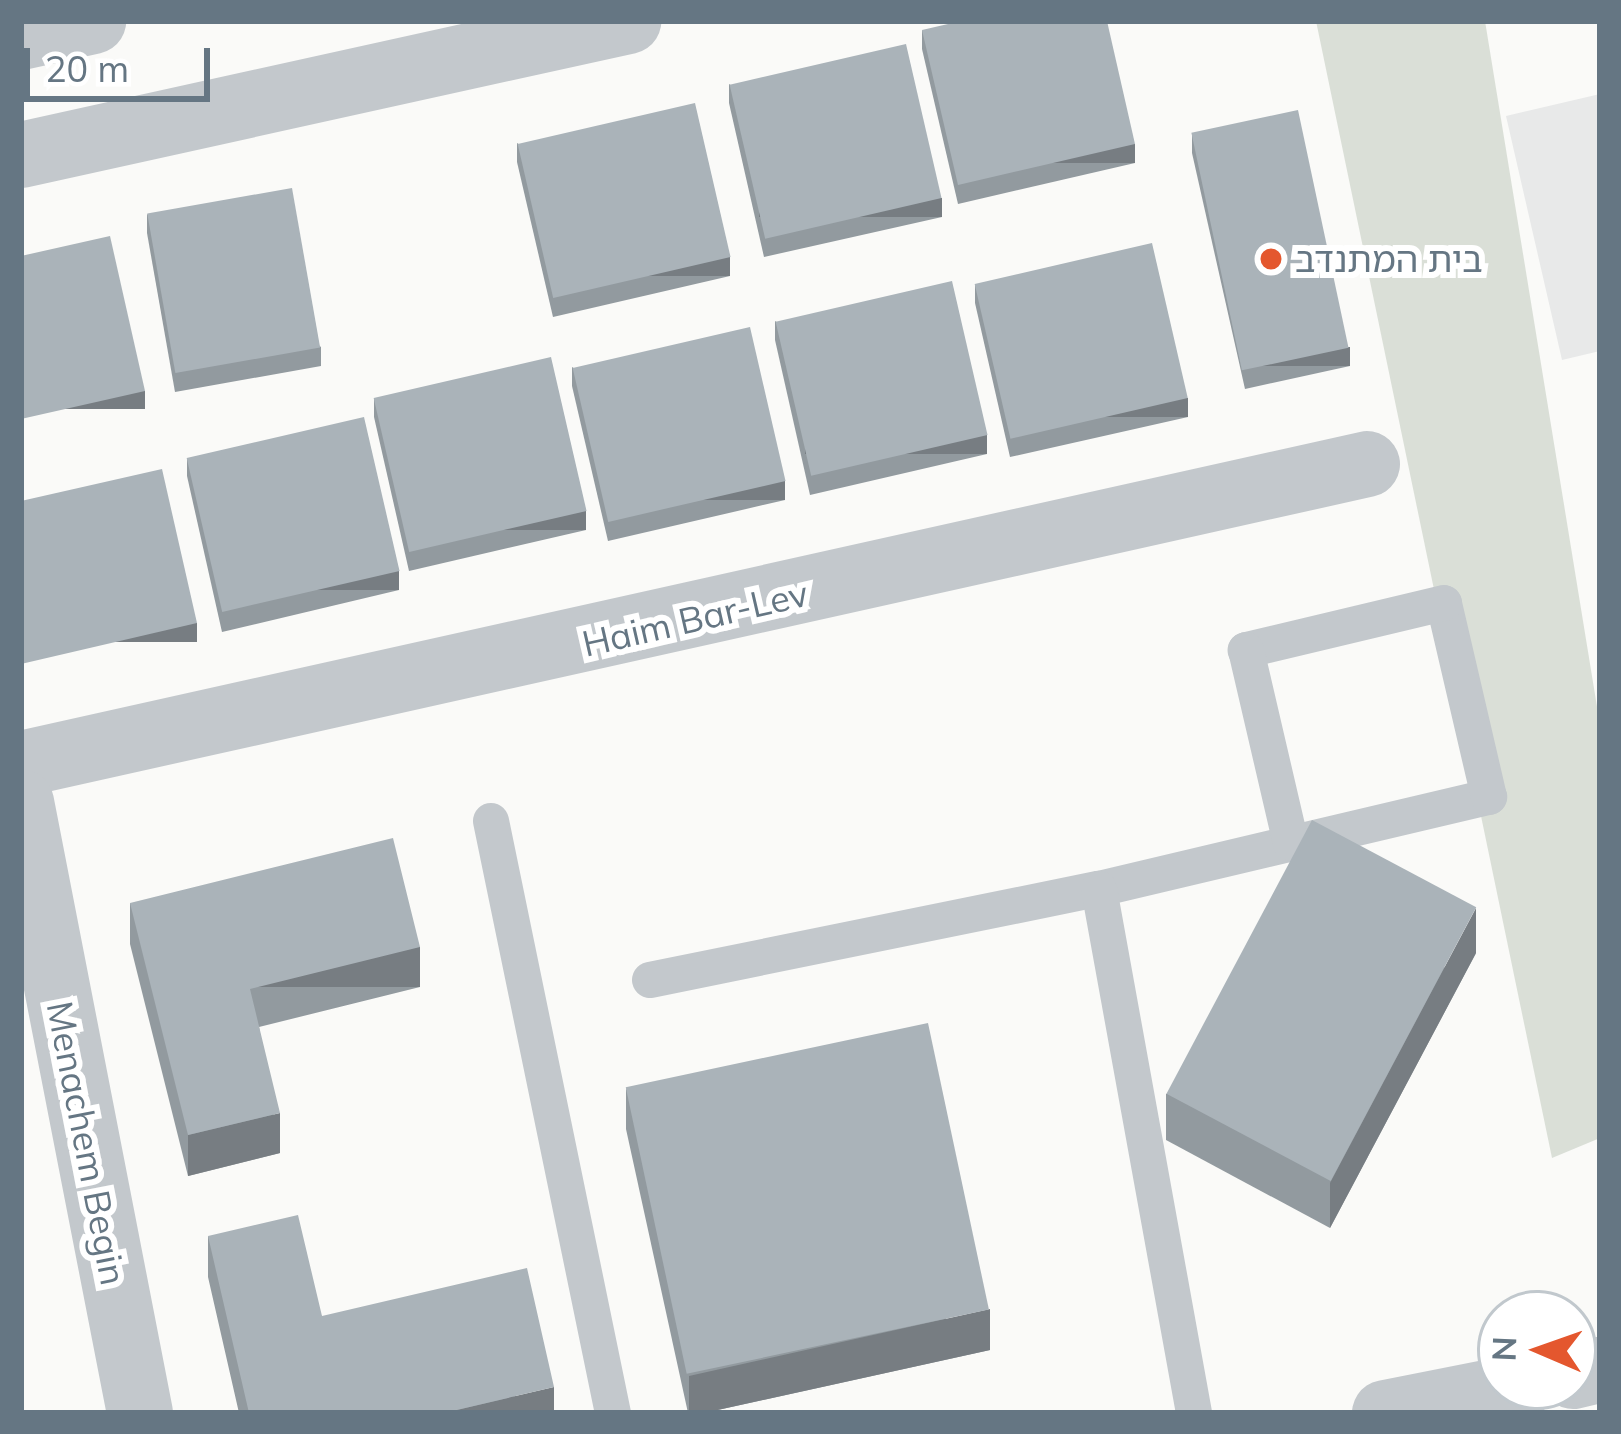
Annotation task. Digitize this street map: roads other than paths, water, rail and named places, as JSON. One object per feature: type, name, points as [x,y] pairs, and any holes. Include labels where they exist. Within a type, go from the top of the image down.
[{"type":"street","points":[[21,37],[93,21]]},
{"type":"street","points":[[21,154],[628,21]]},
{"type":"street","name":"Haim Bar-Lev","points":[[21,764],[1367,464]]},
{"type":"street","name":"Menachem Begin","points":[[21,802],[140,1413]]},
{"type":"street","points":[[1385,1413],[1477,1395]]},
{"type":"lane","points":[[650,980],[1099,889],[1489,797],[1444,604],[1246,650],[1291,843]]},
{"type":"lane","points":[[491,821],[613,1413]]},
{"type":"lane","points":[[1099,889],[1194,1413]]},
{"type":"place","name":"בית המתנדב","points":[[1271,259]]}]
